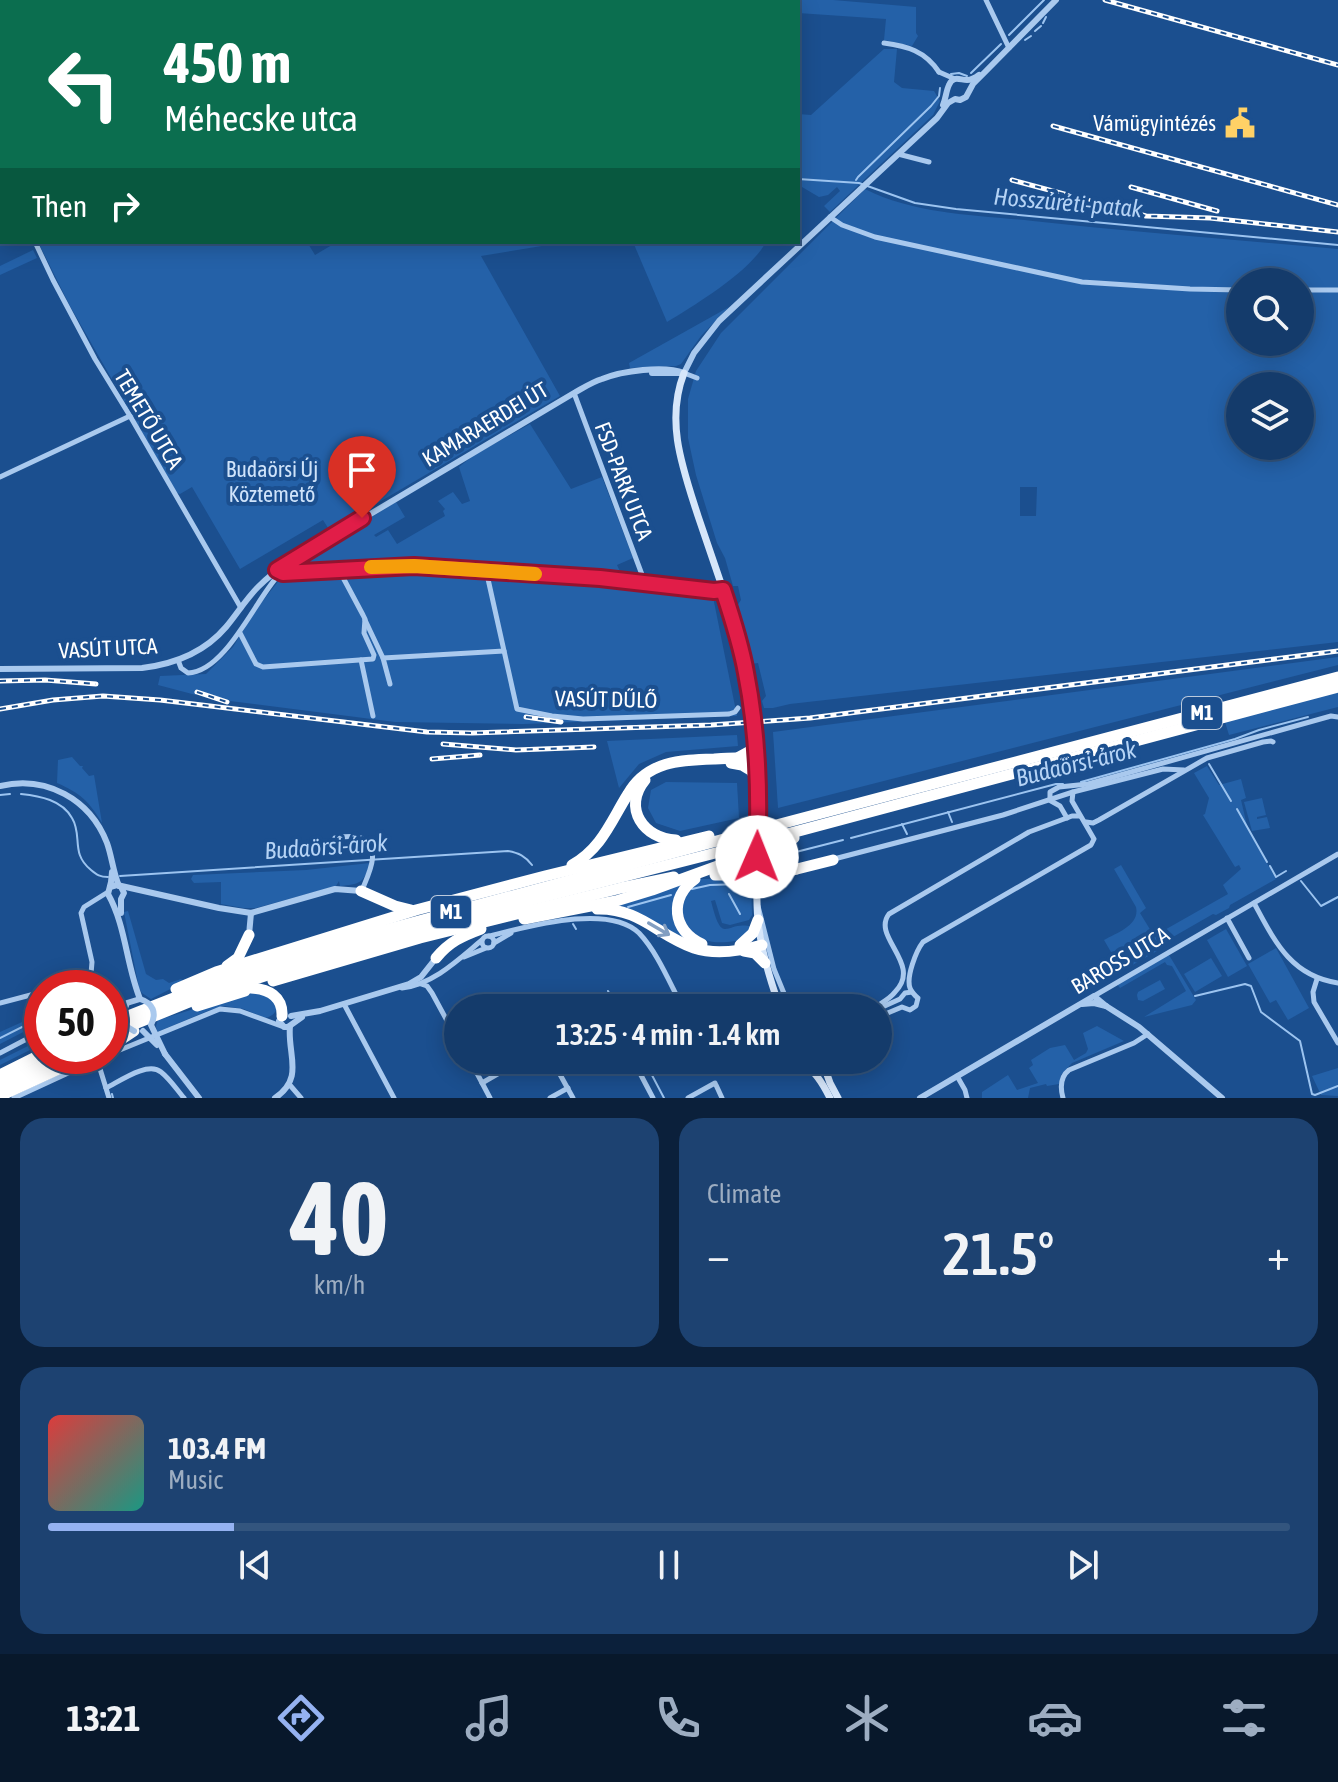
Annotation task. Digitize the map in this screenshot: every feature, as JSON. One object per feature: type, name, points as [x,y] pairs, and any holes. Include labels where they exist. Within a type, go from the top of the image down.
[{"type":"highway","name":"M1","points":[[128,1026],[251,970],[341,942],[1338,677]]},
{"type":"highway","name":"M1","points":[[128,1021],[142,1019],[326,956],[492,910],[1338,687]]},
{"type":"highway","points":[[701,837],[671,840],[653,835],[638,816],[636,800],[639,790],[647,779],[665,768],[732,760],[746,754],[756,740]]},
{"type":"highway","points":[[545,876],[576,863],[596,847],[609,830],[631,788],[650,770],[665,763],[687,760],[757,760]]},
{"type":"highway","points":[[732,760],[752,771],[758,788]]},
{"type":"highway","points":[[765,963],[752,952],[738,947],[699,943],[686,934],[678,919],[678,901],[683,889],[695,879],[851,816]]},
{"type":"highway","points":[[128,1031],[142,1019],[156,999],[216,972],[416,910],[545,876],[701,837],[754,827],[765,828]]},
{"type":"highway","points":[[767,875],[833,860]]},
{"type":"highway","points":[[436,958],[457,939],[640,894],[714,872],[749,875]]},
{"type":"highway","points":[[142,1019],[186,1010],[391,947],[674,877]]},
{"type":"highway","points":[[361,891],[395,906],[416,910]]},
{"type":"highway","points":[[568,911],[621,911],[696,948],[714,951],[762,945]]},
{"type":"highway","points":[[738,947],[753,933],[758,920]]},
{"type":"highway","points":[[391,947],[489,931]]},
{"type":"highway","points":[[216,972],[238,958],[249,935]]},
{"type":"highway","points":[[251,988],[272,993],[282,1006],[286,1021]]},
{"type":"highway","points":[[0,1075],[24,1063]]},
{"type":"highway","points":[[0,1086],[25,1074]]},
{"type":"highway","points":[[0,1096],[16,1093],[57,1074]]},
{"type":"main road","points":[[684,373],[678,386],[675,411],[677,443],[741,651],[751,705],[758,788],[758,920],[765,963],[775,994]]},
{"type":"main road","points":[[814,1074],[830,1098]]},
{"type":"main road","points":[[826,1074],[838,1098]]},
{"type":"street","points":[[986,0],[1009,49]]},
{"type":"street","points":[[697,378],[684,373],[694,353],[719,321],[948,103],[964,98],[986,71],[1056,0]]},
{"type":"street","points":[[884,43],[916,50],[932,61],[939,72]]},
{"type":"street","points":[[955,99],[939,72],[965,80],[986,71]]},
{"type":"street","points":[[932,121],[943,106],[955,79]]},
{"type":"street","points":[[965,80],[969,90]]},
{"type":"street","points":[[897,153],[929,162]]},
{"type":"street","points":[[830,217],[842,225],[875,237],[1082,282],[1226,290]]},
{"type":"street","name":"TEMETŐ UTCA","points":[[36,244],[95,359],[241,608]]},
{"type":"street","points":[[1314,290],[1338,290]]},
{"type":"street","name":"KAMARAERDEI ÚT","points":[[277,570],[605,377],[676,369],[684,373]]},
{"type":"street","name":"KAMARAERDEI ÚT","points":[[634,372],[684,373]]},
{"type":"street","points":[[663,374],[673,377],[678,386]]},
{"type":"street","name":"FSD-PARK UTCA","points":[[574,393],[644,580]]},
{"type":"street","points":[[0,477],[130,416]]},
{"type":"street","points":[[178,660],[181,668],[194,673],[215,659],[240,633],[266,589],[277,577],[277,570],[283,573],[398,565],[600,578],[723,590]]},
{"type":"street","points":[[338,569],[383,658],[390,684]]},
{"type":"street","name":"VASÚT UTCA","points":[[0,669],[132,668],[178,660],[197,652],[217,637],[260,585],[277,570]]},
{"type":"street","name":"VASÚT DŰLŐ","points":[[486,570],[517,709],[583,719],[729,714],[738,708]]},
{"type":"street","points":[[240,633],[256,664],[263,667],[373,659],[364,633],[365,619]]},
{"type":"street","points":[[383,658],[504,651]]},
{"type":"street","points":[[361,660],[373,716]]},
{"type":"street","points":[[1050,800],[1050,792],[1055,788],[1088,784],[1279,729],[1338,716]]},
{"type":"street","points":[[1090,832],[1093,823],[1184,770],[1216,755],[1273,742]]},
{"type":"street","points":[[833,860],[1003,815],[1073,792],[1163,769],[1184,770]]},
{"type":"street","points":[[0,786],[37,784],[64,793],[79,803],[100,829],[113,864],[122,897],[121,923]]},
{"type":"street","points":[[1073,792],[1088,784]]},
{"type":"street","points":[[892,1011],[902,1007],[910,1010],[916,1006],[918,998],[912,992],[909,980],[917,949],[923,942],[1091,845],[1094,839],[1072,801],[1073,792]]},
{"type":"street","points":[[1050,800],[1063,810],[1067,818]]},
{"type":"street","points":[[1058,821],[1063,810]]},
{"type":"street","points":[[892,996],[904,976],[902,964],[884,926],[887,916],[1024,835],[1075,816],[1093,823]]},
{"type":"street","points":[[120,886],[251,913],[335,889],[361,891],[373,861],[372,851],[363,839],[335,838]]},
{"type":"street","name":"BAROSS UTCA","points":[[920,1098],[934,1094],[957,1076],[1338,854]]},
{"type":"street","points":[[113,864],[110,894],[121,923],[142,1019]]},
{"type":"street","points":[[91,970],[80,916],[82,909],[120,886]]},
{"type":"street","points":[[110,894],[122,897],[140,891]]},
{"type":"street","points":[[1254,903],[1291,962],[1317,979],[1338,983]]},
{"type":"street","points":[[758,905],[781,994]]},
{"type":"street","points":[[249,935],[251,913]]},
{"type":"street","points":[[396,988],[420,984],[434,977],[482,940],[489,931],[515,930],[587,918],[612,919],[636,931],[649,946],[675,994]]},
{"type":"street","points":[[1227,918],[1249,958]]},
{"type":"street","points":[[453,964],[491,948],[515,930]]},
{"type":"street","points":[[489,931],[494,943]]},
{"type":"street","points":[[482,940],[486,948]]},
{"type":"street","points":[[128,1047],[220,1009],[240,1011],[267,1021],[286,1021],[414,982],[436,958]]},
{"type":"street","points":[[128,984],[129,965]]},
{"type":"street","points":[[427,971],[444,970]]},
{"type":"street","points":[[432,993],[434,977]]},
{"type":"street","points":[[1317,979],[1314,1002],[1338,1043]]},
{"type":"street","points":[[420,984],[427,986],[444,1015]]},
{"type":"street","points":[[892,1002],[912,992]]},
{"type":"street","points":[[1094,996],[1132,1021],[1222,1098]]},
{"type":"street","points":[[0,1003],[24,997]]},
{"type":"street","points":[[900,999],[902,1007]]},
{"type":"street","points":[[1081,1005],[1094,1003],[1106,1006]]},
{"type":"street","points":[[128,1004],[199,1098]]},
{"type":"street","points":[[344,1004],[394,1098]]},
{"type":"street","points":[[128,1024],[142,1019]]},
{"type":"street","points":[[275,1098],[289,1084],[293,1067],[286,1021]]},
{"type":"street","points":[[1063,1098],[1062,1081],[1069,1070],[1148,1034]]},
{"type":"street","points":[[0,1053],[24,1040]]},
{"type":"street","points":[[106,1088],[145,1069],[154,1068],[184,1098]]},
{"type":"street","points":[[99,1074],[109,1098]]},
{"type":"street","points":[[477,1074],[490,1098]]},
{"type":"street","points":[[482,1083],[498,1074]]},
{"type":"street","points":[[560,1074],[573,1098]]},
{"type":"street","points":[[640,1074],[653,1098]]},
{"type":"street","points":[[957,1076],[967,1098]]},
{"type":"street","points":[[289,1084],[301,1098]]},
{"type":"street","points":[[688,1098],[715,1084],[722,1098]]},
{"type":"street","points":[[550,1098],[568,1088]]},
{"type":"green space","points":[[800,0],[916,7],[918,36],[912,46],[884,40],[886,19],[800,13]]},
{"type":"green space","points":[[884,49],[897,49],[894,82],[902,88],[934,91],[940,101],[933,115],[830,212],[824,206],[840,191],[837,187],[828,195],[819,197],[800,188],[800,114],[811,115]]},
{"type":"green space","points":[[865,189],[905,204],[947,212],[1338,249],[1338,642],[764,708],[762,701],[766,696],[758,663],[751,664],[737,606],[741,600],[738,586],[733,586],[717,543],[688,438],[688,399],[696,371],[721,333]],"holes":[[[1020,487],[1037,487],[1036,516],[1020,516]]]},
{"type":"green space","name":"Budaörsi Új Köztemető","points":[[39,244],[308,244],[315,255],[334,244],[554,244],[481,256],[560,396],[330,531],[323,520],[240,569],[192,487],[177,493],[70,306]]},
{"type":"green space","points":[[634,244],[765,244],[735,276],[667,322]]},
{"type":"green space","points":[[33,250],[37,258],[0,275],[0,266]]},
{"type":"green space","points":[[729,307],[701,336],[681,364],[630,368],[629,363]]},
{"type":"green space","points":[[530,424],[571,489],[602,477],[633,558],[617,565],[623,578],[517,570],[519,575],[712,592],[737,716],[523,724],[395,722],[230,701],[197,691],[196,695],[158,685],[160,676],[206,674],[233,647],[257,608],[289,568],[396,502],[405,517],[374,535],[376,537],[388,530],[397,544],[445,516],[445,509],[438,501],[453,492],[462,504],[470,501],[459,467],[474,455]]},
{"type":"green space","points":[[1338,657],[1338,665],[778,808],[773,732]]},
{"type":"green space","points":[[1338,692],[1338,707],[1229,735],[1225,722]]},
{"type":"green space","points":[[737,735],[738,746],[666,752],[639,764],[619,788],[607,741]]},
{"type":"green space","points":[[72,757],[89,776],[94,775],[102,823],[83,798],[57,783],[58,760]]},
{"type":"green space","points":[[1207,766],[1219,785],[1241,779],[1246,798],[1241,800],[1248,830],[1276,879],[1159,945],[1157,951],[1122,971],[1104,940],[1135,919],[1136,907],[1114,869],[1121,865],[1146,908],[1140,913],[1154,936],[1228,894],[1223,885],[1241,869],[1239,865],[1235,867],[1203,815],[1209,798],[1194,773]]},
{"type":"green space","points":[[666,782],[737,783],[739,818],[680,831],[656,823],[648,808],[651,790]]},
{"type":"green space","points":[[1262,798],[1266,815],[1257,819],[1267,817],[1270,828],[1252,831],[1244,802]]},
{"type":"green space","points":[[370,863],[363,879],[356,883],[340,886],[339,881],[336,886],[256,908],[221,904],[221,882],[194,883],[191,879],[193,875],[306,870]]},
{"type":"green space","points":[[699,879],[751,879],[752,915],[749,920],[730,925],[722,923],[715,900],[711,901],[722,928],[752,927],[741,940],[712,942],[687,930],[680,901]]},
{"type":"green space","points":[[685,883],[674,909],[704,948],[612,905]]},
{"type":"green space","points":[[128,911],[146,974],[169,983],[181,979],[184,982],[151,999],[139,988],[124,912]]},
{"type":"green space","points":[[1226,929],[1247,966],[1228,977],[1207,940]]},
{"type":"green space","points":[[1276,948],[1309,1008],[1288,1020],[1276,1000],[1270,1003],[1248,964]]},
{"type":"green space","points":[[1169,955],[1196,1000],[1192,1005],[1144,1017],[1186,991],[1172,966],[1165,962],[1120,988],[1117,984]]},
{"type":"green space","points":[[1211,958],[1222,976],[1195,992],[1184,974]]},
{"type":"green space","points":[[1160,980],[1165,989],[1143,1001],[1138,1000],[1138,992]]},
{"type":"green space","points":[[256,990],[278,1004],[271,1016],[265,1018],[244,1009],[224,1006],[157,1032],[158,1020]]},
{"type":"green space","points":[[24,1021],[24,1032],[0,1044],[0,1032]]},
{"type":"green space","points":[[1097,1026],[1124,1041],[1072,1063],[1061,1075],[1059,1084],[1030,1088],[1028,1098],[982,1098],[982,1092],[1008,1075],[1017,1090],[1038,1083],[1029,1068],[1033,1065],[1031,1060],[1050,1048],[1065,1045],[1074,1060],[1086,1053],[1088,1049],[1083,1033]]},
{"type":"green space","points":[[24,1048],[24,1053],[0,1065],[0,1060]]},
{"type":"green space","points":[[1338,1068],[1338,1096],[1321,1095],[1312,1076]]},
{"type":"waterway","points":[[1009,35],[1044,0]]},
{"type":"waterway","points":[[1043,23],[1046,17]]},
{"type":"waterway","points":[[1035,31],[1041,26]]},
{"type":"waterway","points":[[1025,40],[1031,36]]},
{"type":"waterway","points":[[971,73],[1001,44]]},
{"type":"waterway","points":[[951,74],[967,76]]},
{"type":"waterway","points":[[856,180],[931,106],[939,96],[940,88]]},
{"type":"waterway","name":"Hosszúréti-patak","points":[[800,179],[859,183],[915,203],[956,209],[1338,245]]},
{"type":"waterway","name":"Budaörsi-árok","points":[[1081,782],[1308,717]]},
{"type":"waterway","name":"Budaörsi-árok","points":[[1209,764],[1231,801]]},
{"type":"waterway","name":"Budaörsi-árok","points":[[851,838],[1063,784]]},
{"type":"waterway","name":"Budaörsi-árok","points":[[0,795],[10,794]]},
{"type":"waterway","name":"Budaörsi-árok","points":[[21,794],[50,800],[68,812],[77,831],[79,851],[85,864],[97,874],[108,877]]},
{"type":"waterway","name":"Budaörsi-árok","points":[[1237,809],[1267,862]]},
{"type":"waterway","points":[[948,812],[952,822]]},
{"type":"waterway","points":[[902,824],[907,834]]},
{"type":"waterway","name":"Budaörsi-árok","points":[[785,866],[792,853],[843,840]]},
{"type":"waterway","name":"Budaörsi-árok","points":[[120,876],[508,851],[522,855],[532,865]]},
{"type":"waterway","name":"Budaörsi-árok","points":[[1270,866],[1276,877],[1286,871]]},
{"type":"waterway","name":"Budaörsi-árok","points":[[769,884],[779,882],[782,877]]},
{"type":"waterway","name":"Budaörsi-árok","points":[[1301,881],[1321,906],[1338,897]]},
{"type":"waterway","name":"Budaörsi-árok","points":[[692,889],[742,884]]},
{"type":"waterway","points":[[729,894],[740,914]]},
{"type":"waterway","name":"Budaörsi-árok","points":[[628,907],[671,895]]},
{"type":"waterway","name":"Budaörsi-árok","points":[[573,924],[576,929]]},
{"type":"waterway","points":[[1195,996],[1245,984],[1251,986],[1261,1012],[1300,1041],[1312,1094],[1338,1086]]},
{"type":"waterway","points":[[0,1038],[24,1026]]},
{"type":"waterway","points":[[651,1074],[664,1098]]},
{"type":"waterway","points":[[112,1094],[113,1098]]},
{"type":"railway","points":[[1105,0],[1338,65]]},
{"type":"railway","points":[[1053,126],[1338,205]]},
{"type":"railway","points":[[1012,180],[1146,216],[1210,218],[1338,232]]},
{"type":"railway","points":[[1131,187],[1217,211]]},
{"type":"railway","points":[[0,709],[103,696],[427,732],[711,725],[810,718],[1338,651]]},
{"type":"railway","points":[[0,681],[45,680],[96,684]]},
{"type":"railway","points":[[197,692],[227,702]]},
{"type":"railway","points":[[526,717],[561,722]]},
{"type":"railway","points":[[443,744],[516,750],[594,747]]},
{"type":"railway","points":[[432,759],[480,755]]},
{"type":"slow traffic","points":[[371,567],[398,565],[535,574]]},
{"type":"place","name":"Vámügyintézés","points":[[1240,123]]},
{"type":"route","points":[[362,518],[277,570],[283,573],[398,565],[600,578],[723,590],[746,673],[756,737],[757,857]]}]
